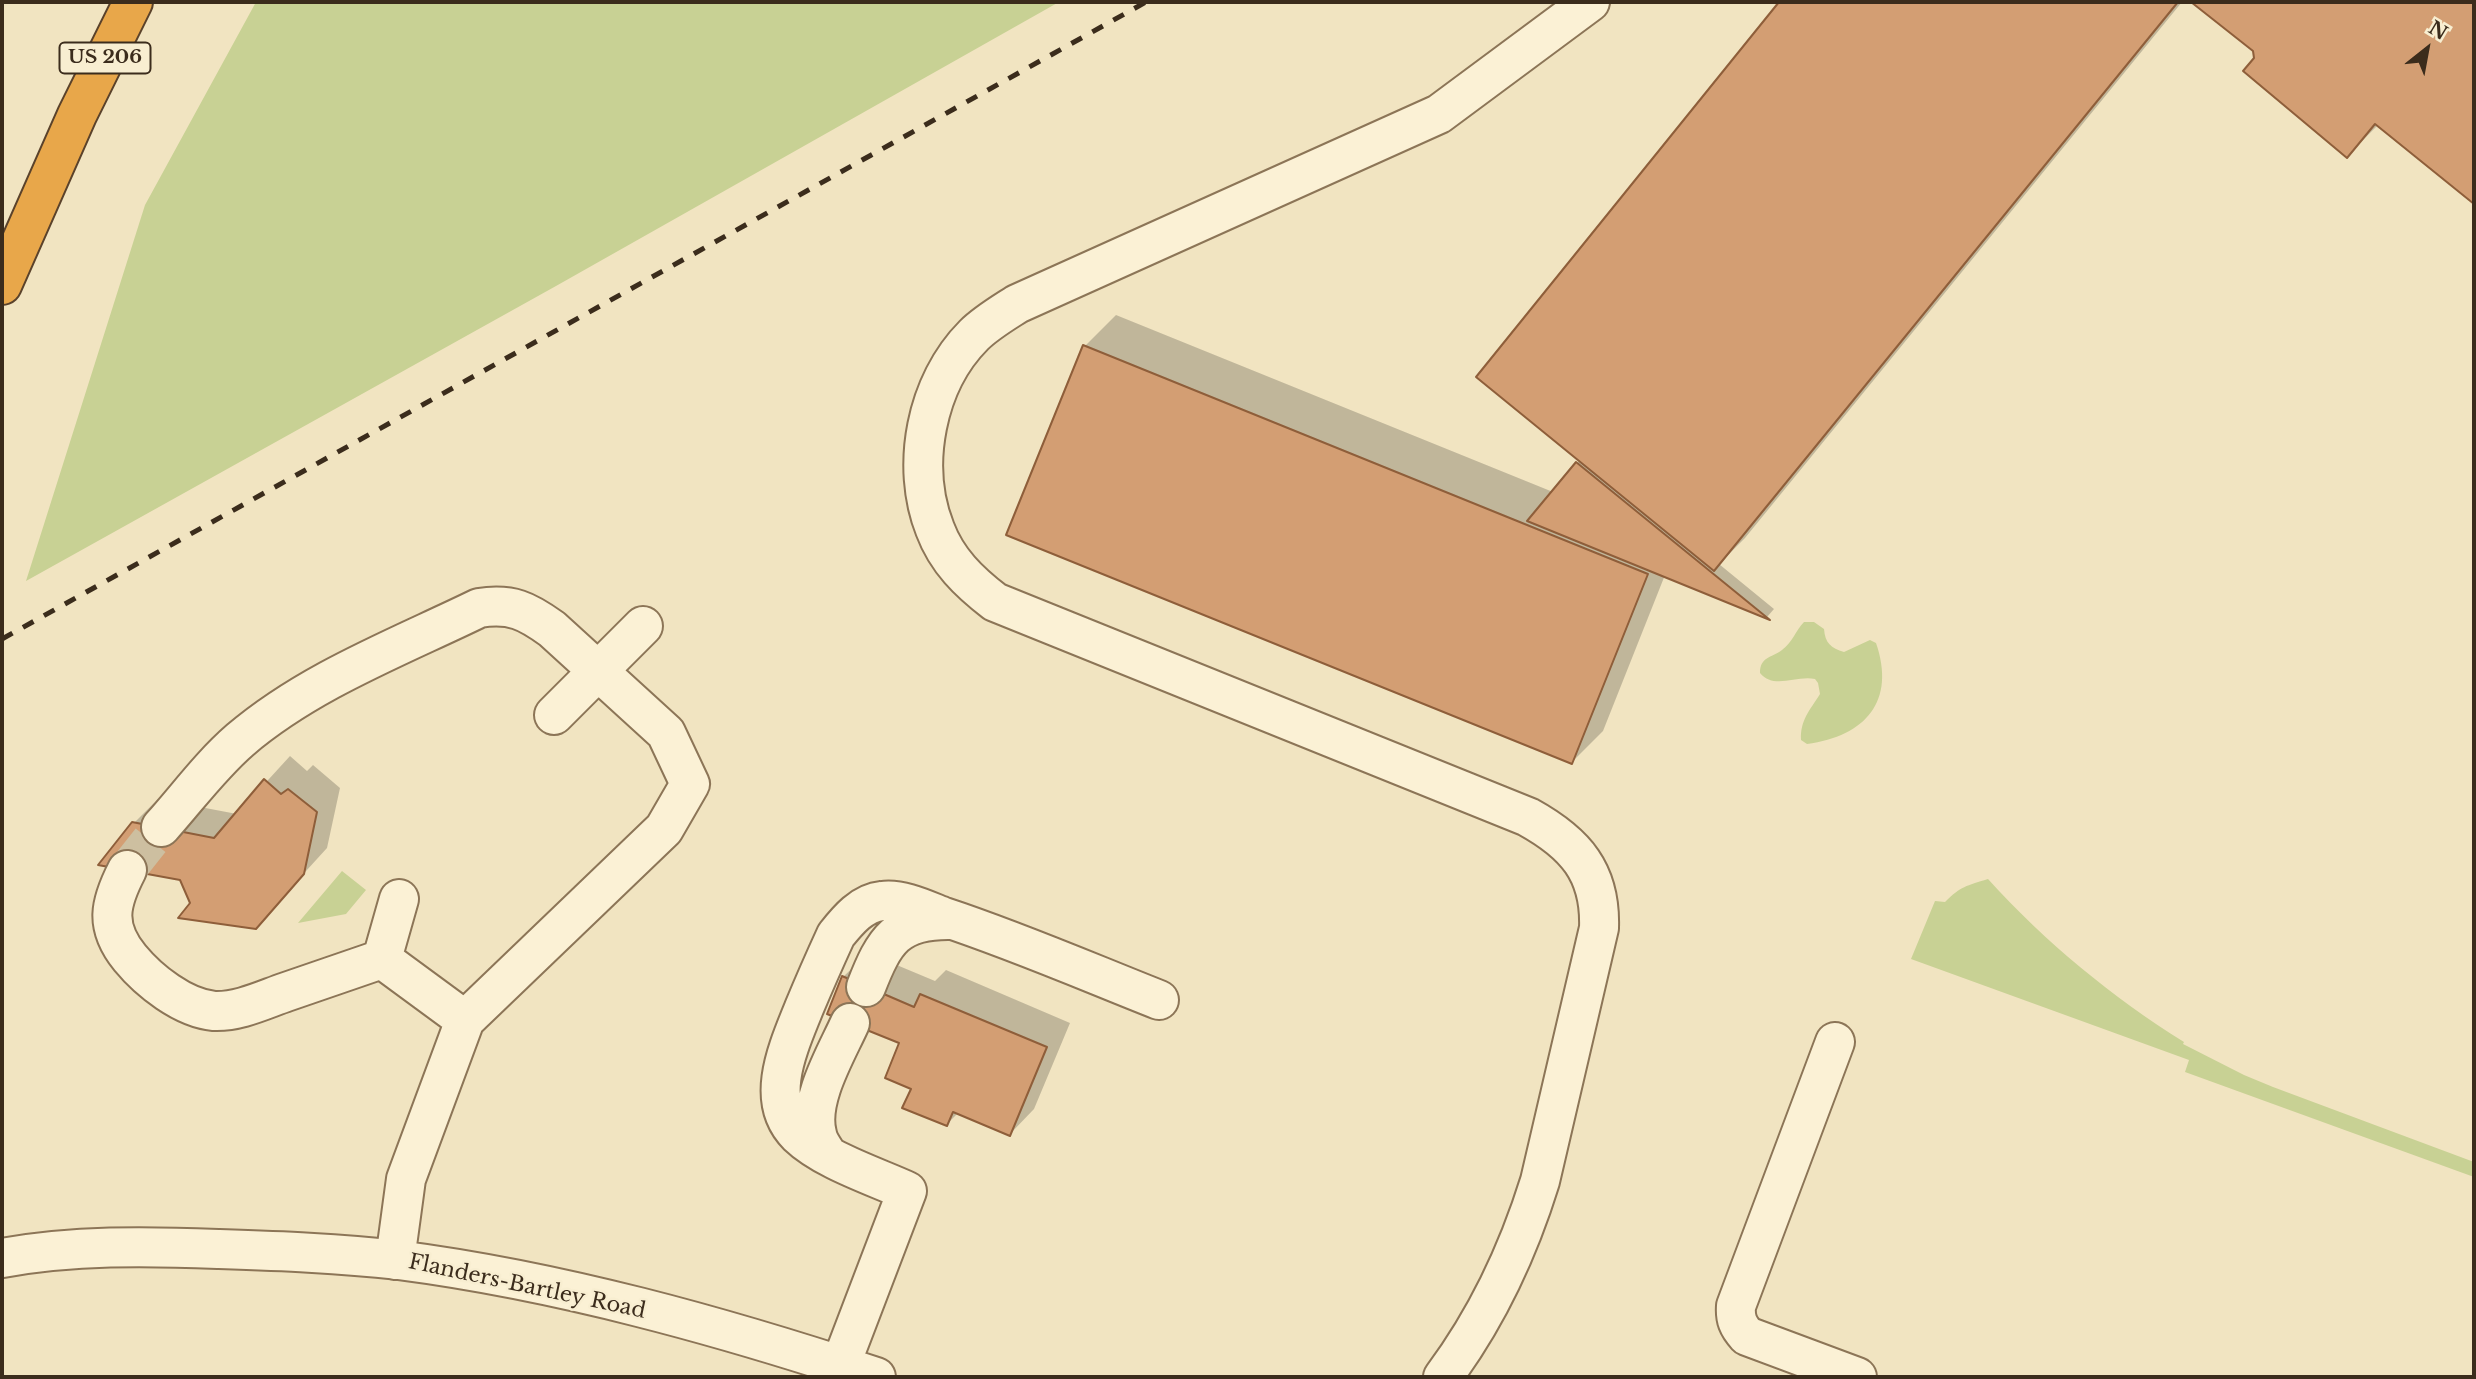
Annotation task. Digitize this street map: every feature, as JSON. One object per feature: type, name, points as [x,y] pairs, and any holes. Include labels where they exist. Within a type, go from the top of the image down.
[{"type":"highway","name":"US 206","points":[[2,284],[77,115],[133,2]]},
{"type":"street","points":[[1443,1377],[1473,1335],[1493,1299],[1530,1212],[1540,1181],[1599,928],[1599,899],[1587,868],[1577,852],[1562,839],[1528,817],[995,602],[961,572],[935,529],[926,491],[924,450],[930,411],[947,370],[974,335],[1006,311],[1438,114],[1590,2]]},
{"type":"street","points":[[161,827],[219,761],[240,740],[267,720],[347,672],[479,608],[497,605],[517,608],[535,617],[552,629],[666,733],[690,784],[664,829],[465,1020],[406,1179],[395,1260]]},
{"type":"street","points":[[554,715],[643,626]]},
{"type":"street","points":[[127,870],[115,893],[111,914],[121,945],[151,978],[175,996],[201,1009],[234,1010],[382,959]]},
{"type":"street","points":[[382,959],[399,899]]},
{"type":"street","points":[[838,1371],[907,1191],[827,1154],[796,1133],[785,1114],[781,1093],[786,1051],[836,934],[867,905],[884,900],[905,903],[967,924],[1159,1000]]},
{"type":"street","points":[[866,987],[881,950],[890,939],[902,931],[938,920],[967,924]]},
{"type":"street","points":[[382,959],[465,1020]]},
{"type":"street","points":[[827,1154],[817,1135],[816,1109],[820,1091],[850,1023]]},
{"type":"street","points":[[1835,1042],[1735,1315],[1736,1321],[1747,1336],[1857,1377]]},
{"type":"street","name":"Flanders-Bartley Road","points":[[2,1258],[58,1251],[170,1247],[268,1250],[395,1260],[544,1286],[667,1316],[838,1371],[876,1377]]},
{"type":"green space","points":[[256,2],[1059,2],[26,581],[145,205]]},
{"type":"green space","points":[[1804,622],[1814,622],[1824,629],[1830,644],[1844,652],[1870,640],[1876,643],[1882,682],[1879,698],[1860,724],[1828,740],[1807,744],[1801,740],[1802,727],[1820,694],[1818,683],[1815,679],[1808,678],[1772,681],[1760,673],[1764,661],[1785,647]]},
{"type":"green space","points":[[342,871],[366,890],[346,914],[298,923]]},
{"type":"green space","points":[[1988,879],[2033,925],[2080,967],[2184,1042],[2183,1044],[2273,1087],[2474,1162],[2474,1177],[2185,1072],[2189,1060],[1911,959],[1935,901],[1945,902],[1964,887]]},
{"type":"building","points":[[1779,2],[2178,2],[1714,571],[1476,377]]},
{"type":"building","points":[[2191,2],[2474,2],[2474,204],[2375,124],[2347,158],[2243,71],[2254,58],[2253,51]]},
{"type":"building","points":[[1083,345],[1648,574],[1572,764],[1006,535]]},
{"type":"building","points":[[1576,462],[1770,620],[1527,521]]},
{"type":"building","points":[[264,779],[281,794],[288,789],[317,812],[304,874],[256,929],[178,918],[190,903],[180,880],[98,865],[132,822],[214,838]]},
{"type":"building","points":[[842,976],[914,1007],[920,994],[1047,1047],[1010,1136],[953,1112],[947,1126],[902,1108],[911,1089],[885,1078],[899,1043],[827,1014]]},
{"type":"tunnel","points":[[127,870],[161,827]]},
{"type":"railway","points":[[2,639],[1146,2]]}]
